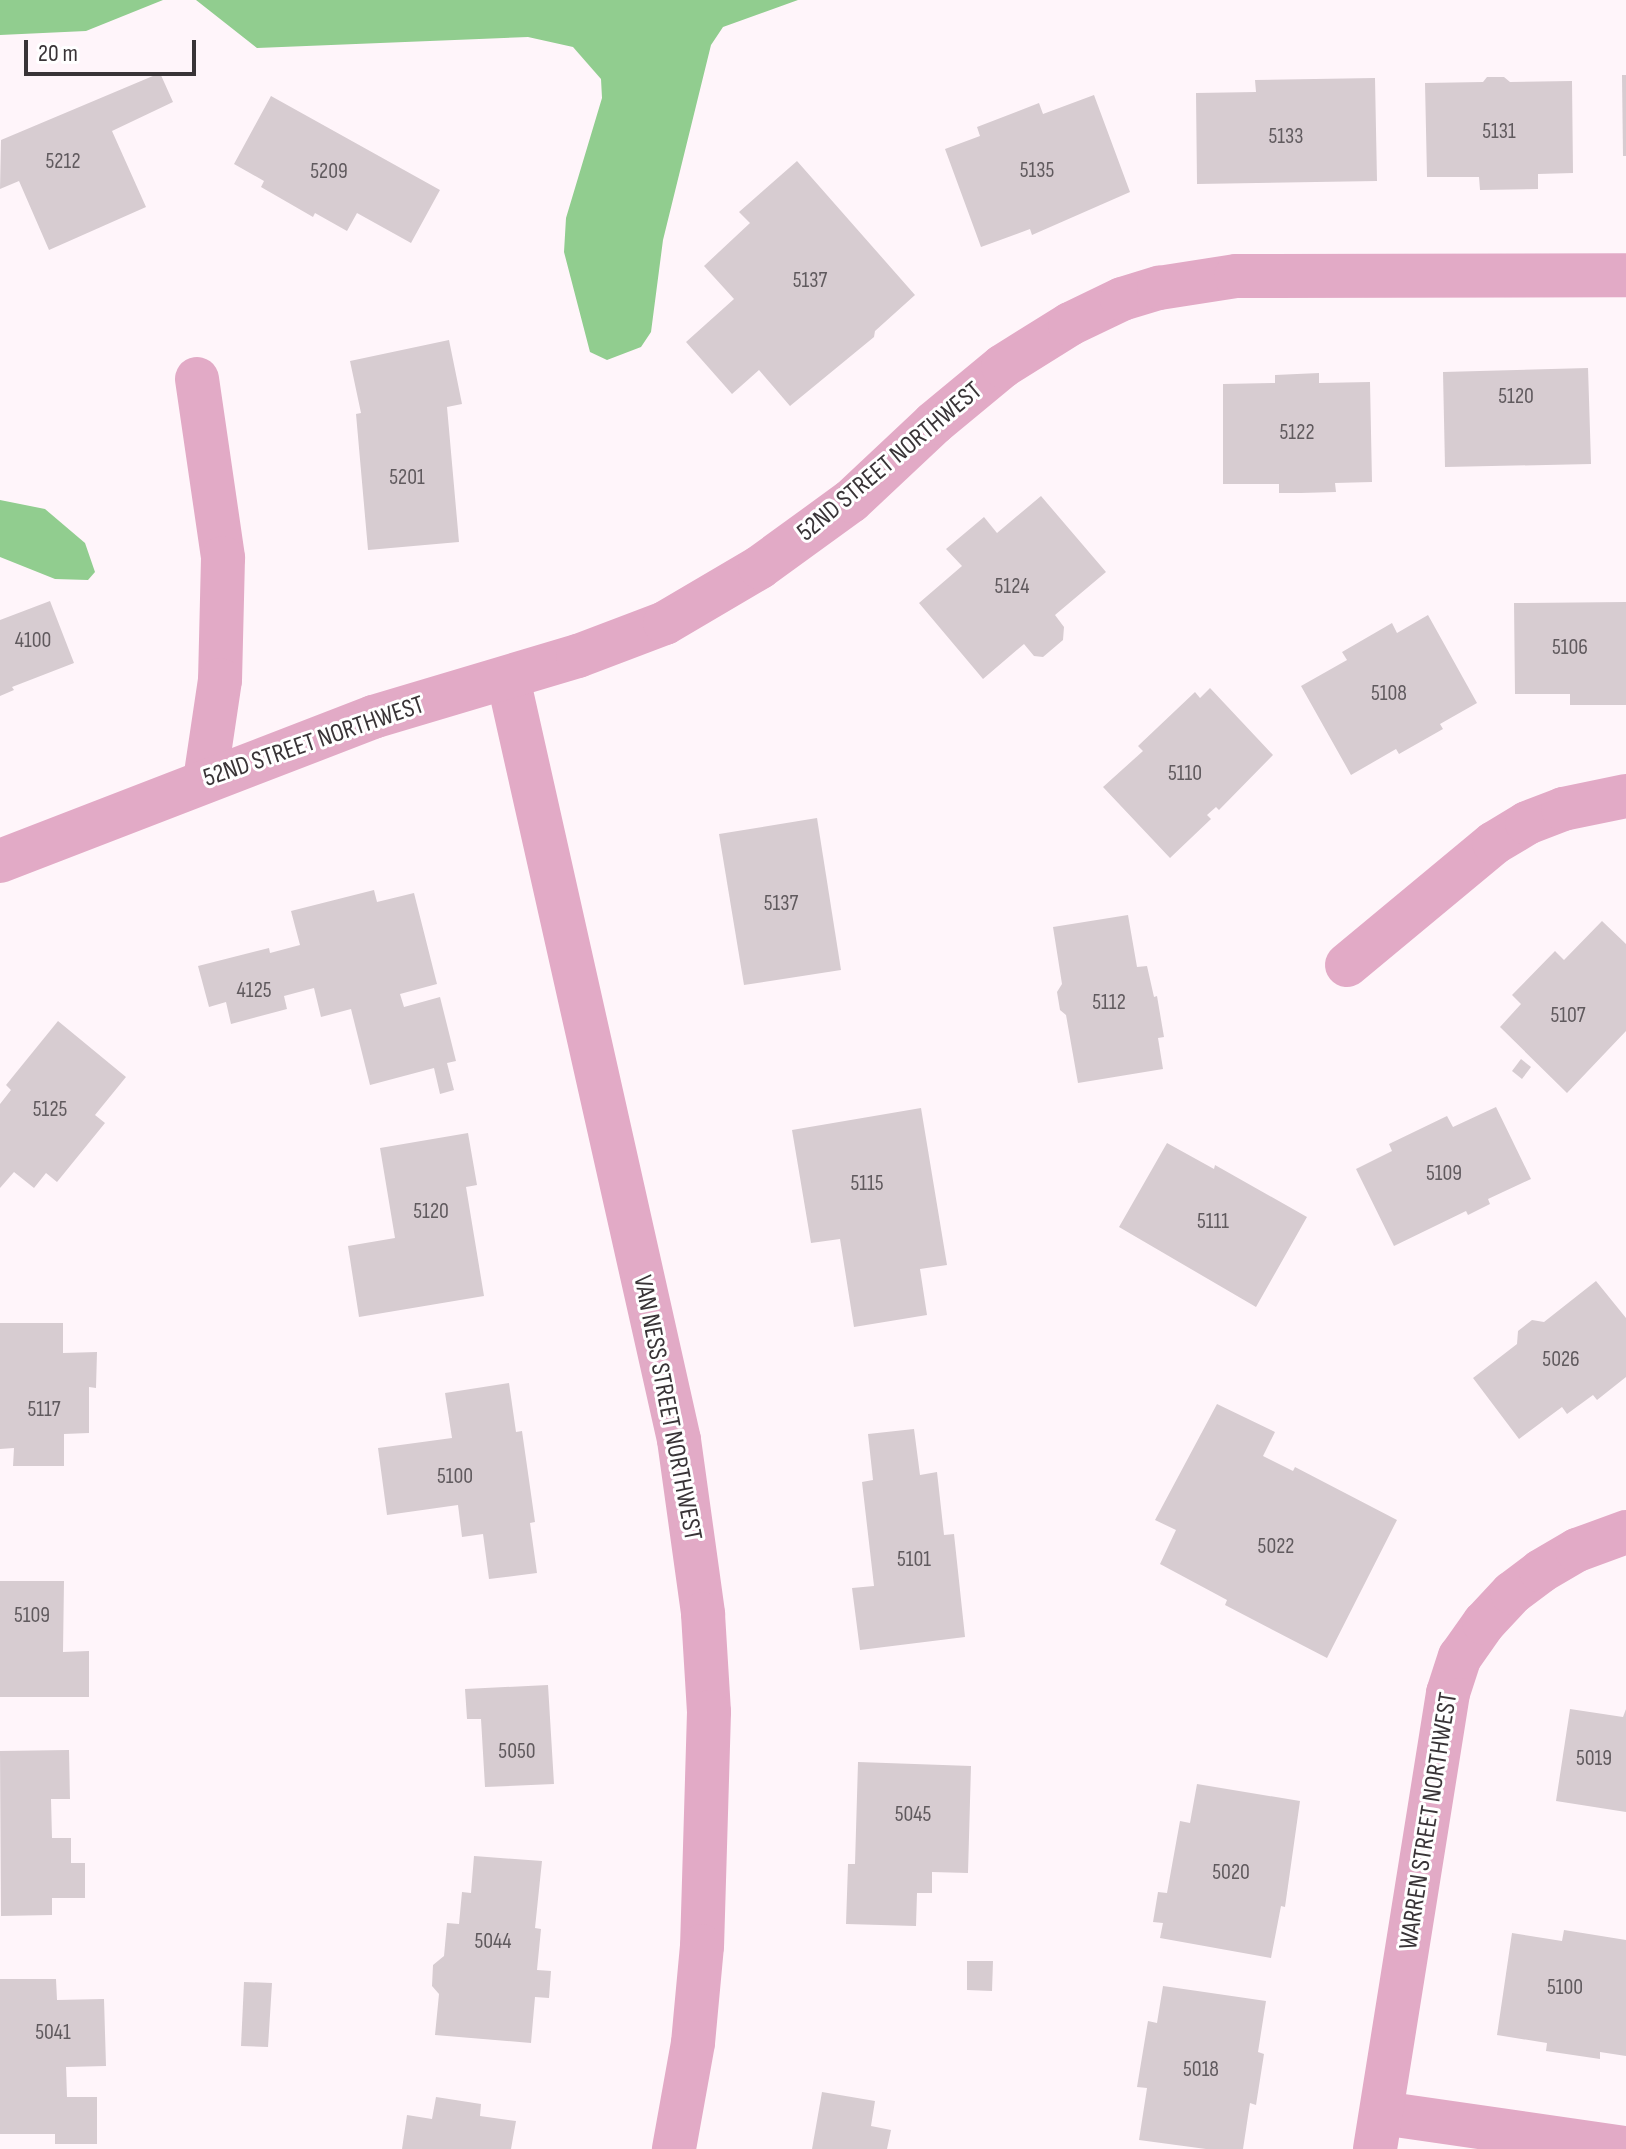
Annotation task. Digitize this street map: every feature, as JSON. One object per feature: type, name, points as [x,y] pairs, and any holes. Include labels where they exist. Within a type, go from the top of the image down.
[{"type":"street","name":"52ND STREET NORTHWEST","points":[[0,861],[373,717],[628,640],[728,587],[791,546],[851,501],[934,423],[1003,366],[1070,324],[1122,299],[1172,285],[1236,276],[1626,275]]},
{"type":"street","points":[[197,379],[223,558],[221,666],[205,780]]},
{"type":"street","name":"VAN NESS STREET NORTHWEST","points":[[508,678],[679,1440],[698,1573],[709,1712],[702,1946],[693,2043],[674,2149]]},
{"type":"street","points":[[1347,965],[1494,843],[1527,823],[1563,809],[1626,796]]},
{"type":"street","name":"WARREN STREET NORTHWEST","points":[[1378,2131],[1448,1693],[1460,1657],[1484,1623],[1531,1578],[1577,1550],[1626,1532]]},
{"type":"street","points":[[1378,2131],[1626,2148]]},
{"type":"green space","points":[[0,0],[163,0],[86,31],[0,35]]},
{"type":"green space","points":[[196,0],[798,0],[723,27],[711,45],[663,240],[651,332],[641,347],[607,360],[590,352],[564,252],[566,218],[602,98],[601,79],[573,47],[528,37],[257,48]]},
{"type":"green space","points":[[0,500],[45,509],[85,543],[95,572],[88,580],[55,579],[0,557]]},
{"type":"building","points":[[160,73],[173,102],[112,131],[146,207],[49,250],[19,181],[0,189],[1,140]]},
{"type":"building","points":[[1622,75],[1626,75],[1626,156],[1623,156]]},
{"type":"building","points":[[1487,77],[1504,77],[1510,82],[1572,81],[1573,173],[1538,174],[1538,189],[1480,190],[1479,177],[1427,177],[1425,83],[1483,82]]},
{"type":"building","points":[[1375,78],[1377,181],[1197,184],[1196,93],[1256,92],[1255,80]]},
{"type":"building","points":[[1094,95],[1130,192],[1032,235],[1030,229],[981,247],[945,149],[980,136],[977,127],[1039,103],[1043,114]]},
{"type":"building","points":[[271,96],[440,190],[411,243],[357,213],[347,231],[315,213],[313,217],[261,187],[264,181],[234,164]]},
{"type":"building","points":[[797,161],[915,295],[875,331],[874,337],[790,406],[759,370],[732,394],[686,342],[734,299],[704,266],[750,223],[739,212]]},
{"type":"building","points":[[449,340],[462,404],[447,407],[459,542],[368,550],[356,414],[361,413],[350,361]]},
{"type":"building","points":[[1588,368],[1591,464],[1445,467],[1443,372]]},
{"type":"building","points":[[1319,373],[1319,383],[1370,382],[1372,482],[1335,483],[1336,492],[1301,493],[1279,493],[1279,484],[1223,484],[1223,384],[1275,383],[1275,375]]},
{"type":"building","points":[[1041,496],[1106,572],[1055,615],[1064,627],[1063,640],[1043,657],[1034,656],[1024,644],[983,679],[919,603],[962,566],[946,549],[984,517],[997,533]]},
{"type":"building","points":[[50,601],[74,663],[12,687],[14,690],[0,696],[0,620]]},
{"type":"building","points":[[1626,602],[1626,705],[1570,705],[1570,694],[1515,694],[1514,603]]},
{"type":"building","points":[[1428,615],[1477,703],[1440,724],[1443,729],[1399,754],[1396,749],[1351,775],[1301,686],[1347,660],[1342,652],[1392,623],[1397,633]]},
{"type":"building","points":[[1210,688],[1273,755],[1219,810],[1216,807],[1207,815],[1211,819],[1170,858],[1103,787],[1143,751],[1138,746],[1195,692],[1200,698]]},
{"type":"building","points":[[817,818],[841,970],[744,985],[719,834]]},
{"type":"building","points":[[374,890],[377,902],[414,893],[437,984],[400,994],[404,1007],[440,997],[456,1061],[447,1063],[454,1090],[440,1094],[434,1068],[370,1085],[351,1009],[321,1017],[314,988],[284,996],[287,1009],[231,1024],[226,1002],[209,1007],[198,966],[269,948],[270,953],[300,945],[291,911]]},
{"type":"building","points":[[1128,915],[1137,967],[1147,966],[1154,997],[1157,996],[1164,1037],[1158,1038],[1163,1069],[1078,1083],[1066,1015],[1060,1010],[1057,992],[1062,984],[1053,927]]},
{"type":"building","points":[[1602,921],[1626,944],[1626,1031],[1567,1093],[1500,1027],[1521,1004],[1512,995],[1555,951],[1564,960]]},
{"type":"building","points":[[58,1021],[126,1077],[95,1115],[105,1123],[57,1182],[46,1173],[34,1188],[14,1172],[0,1188],[0,1104],[11,1090],[6,1085]]},
{"type":"building","points":[[1521,1059],[1531,1067],[1522,1079],[1512,1071]]},
{"type":"building","points":[[1496,1107],[1531,1179],[1488,1199],[1490,1204],[1468,1215],[1466,1211],[1394,1246],[1356,1169],[1392,1151],[1389,1144],[1447,1116],[1453,1127]]},
{"type":"building","points":[[921,1108],[947,1265],[920,1269],[927,1315],[854,1327],[840,1239],[811,1243],[792,1130]]},
{"type":"building","points":[[468,1133],[477,1185],[466,1187],[484,1296],[359,1317],[348,1246],[395,1238],[380,1148]]},
{"type":"building","points":[[1167,1143],[1214,1169],[1215,1165],[1307,1217],[1256,1307],[1119,1227]]},
{"type":"building","points":[[1596,1281],[1626,1318],[1626,1377],[1597,1400],[1593,1395],[1567,1414],[1562,1407],[1519,1439],[1473,1378],[1517,1344],[1518,1331],[1532,1320],[1544,1322]]},
{"type":"building","points":[[0,1323],[63,1323],[63,1353],[97,1352],[96,1388],[89,1387],[89,1433],[64,1434],[64,1466],[13,1466],[14,1448],[0,1449]]},
{"type":"building","points":[[509,1383],[516,1432],[522,1431],[535,1522],[530,1523],[537,1573],[489,1579],[483,1534],[462,1537],[458,1505],[387,1515],[378,1448],[452,1438],[445,1393]]},
{"type":"building","points":[[1217,1404],[1275,1432],[1263,1456],[1293,1471],[1295,1467],[1397,1520],[1327,1658],[1225,1605],[1227,1600],[1160,1564],[1176,1530],[1155,1520]]},
{"type":"building","points":[[914,1429],[920,1475],[937,1472],[944,1535],[954,1534],[965,1637],[860,1650],[852,1588],[874,1586],[862,1482],[873,1480],[868,1434]]},
{"type":"building","points":[[0,1581],[64,1581],[63,1652],[89,1651],[89,1697],[0,1697]]},
{"type":"building","points":[[548,1685],[554,1784],[485,1787],[481,1719],[467,1719],[465,1689]]},
{"type":"building","points":[[1570,1709],[1623,1717],[1626,1709],[1626,1812],[1556,1801]]},
{"type":"building","points":[[69,1750],[70,1799],[51,1799],[52,1838],[71,1838],[71,1863],[85,1863],[85,1898],[52,1898],[52,1915],[1,1916],[0,1751]]},
{"type":"building","points":[[858,1762],[971,1766],[968,1873],[932,1872],[932,1893],[917,1893],[916,1926],[846,1924],[848,1864],[855,1864]]},
{"type":"building","points":[[1197,1784],[1300,1801],[1285,1907],[1281,1906],[1271,1958],[1160,1938],[1163,1923],[1153,1922],[1158,1892],[1167,1893],[1180,1821],[1190,1823]]},
{"type":"building","points":[[474,1856],[542,1861],[535,1928],[541,1929],[537,1970],[551,1971],[549,1998],[535,1997],[531,2043],[435,2035],[439,1994],[432,1986],[433,1965],[444,1956],[447,1923],[459,1924],[462,1892],[471,1893]]},
{"type":"building","points":[[1564,1930],[1626,1940],[1626,2056],[1600,2052],[1600,2059],[1546,2051],[1547,2043],[1497,2035],[1512,1933],[1562,1941]]},
{"type":"building","points":[[967,1961],[993,1961],[992,1991],[967,1990]]},
{"type":"building","points":[[0,1979],[56,1979],[57,2000],[104,1999],[106,2066],[66,2067],[67,2097],[97,2097],[97,2144],[55,2144],[55,2134],[0,2134]]},
{"type":"building","points":[[244,1982],[272,1983],[268,2047],[241,2046]]},
{"type":"building","points":[[1163,1986],[1266,2001],[1258,2052],[1264,2054],[1256,2105],[1250,2103],[1243,2149],[1206,2149],[1139,2140],[1147,2088],[1137,2087],[1148,2021],[1157,2023]]},
{"type":"building","points":[[822,2092],[875,2101],[871,2126],[891,2130],[887,2149],[812,2149]]},
{"type":"building","points":[[436,2097],[481,2104],[480,2116],[516,2121],[511,2149],[402,2149],[407,2115],[432,2119]]}]
